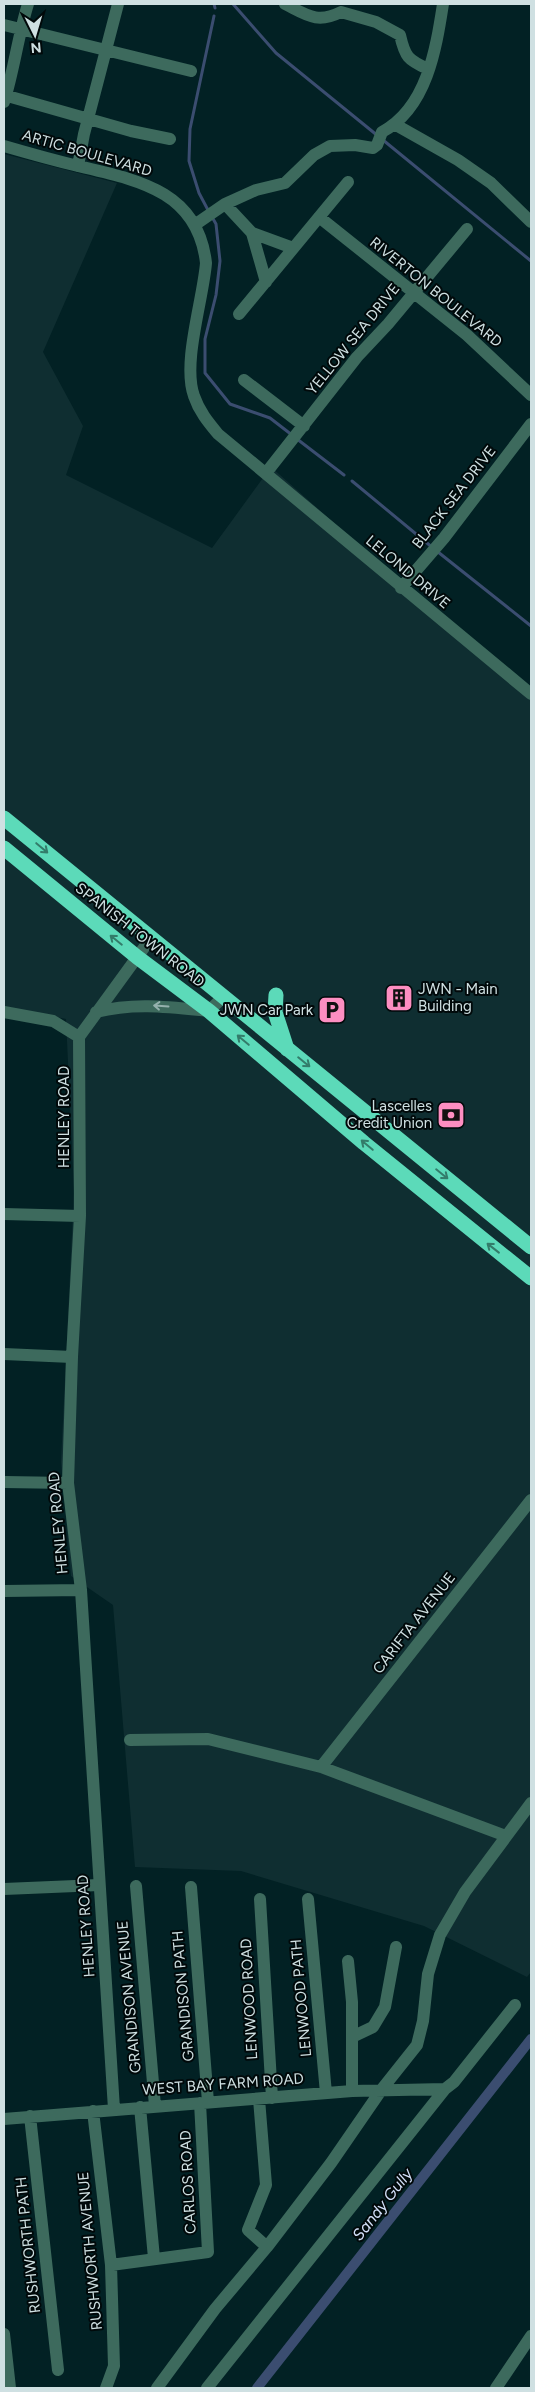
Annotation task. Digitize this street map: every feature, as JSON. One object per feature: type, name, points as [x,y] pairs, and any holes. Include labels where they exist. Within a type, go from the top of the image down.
[{"type":"highway","name":"SPANISH TOWN ROAD","points":[[4,818],[531,1247]]},
{"type":"highway","points":[[4,837],[10,843],[6,851]]},
{"type":"highway","name":"SPANISH TOWN ROAD","points":[[6,851],[137,957],[209,1011],[476,1235],[531,1278]]},
{"type":"highway","points":[[276,994],[275,1012],[288,1050]]},
{"type":"highway","points":[[476,1235],[491,1215]]},
{"type":"street","points":[[28,4],[20,29],[4,98],[170,139]]},
{"type":"street","points":[[78,166],[88,118],[118,4]]},
{"type":"street","points":[[285,4],[316,18],[327,19],[341,12],[388,27],[400,35],[403,50],[411,62],[428,69]]},
{"type":"street","points":[[199,222],[221,207],[256,190],[285,183],[314,155],[330,146],[355,145],[373,148],[377,145],[382,132],[396,125],[422,88],[436,47],[443,4]]},
{"type":"street","points":[[4,25],[191,71]]},
{"type":"street","points":[[396,125],[458,160],[491,183],[531,222]]},
{"type":"street","name":"ARTIC BOULEVARD","points":[[4,146],[120,176],[157,190],[180,205],[199,222],[206,263],[192,350],[193,394],[204,417],[218,434],[266,473]]},
{"type":"street","points":[[239,314],[348,182]]},
{"type":"street","points":[[221,207],[252,233],[293,248]]},
{"type":"street","name":"RIVERTON BOULEVARD","points":[[319,218],[467,335],[531,395]]},
{"type":"street","name":"YELLOW SEA DRIVE","points":[[266,473],[357,357],[467,228]]},
{"type":"street","points":[[252,233],[266,282]]},
{"type":"street","points":[[244,380],[304,426]]},
{"type":"street","name":"BLACK SEA DRIVE","points":[[401,588],[441,541],[531,424]]},
{"type":"street","name":"LELOND DRIVE","points":[[266,473],[401,588],[531,694]]},
{"type":"street","points":[[4,1012],[53,1021],[79,1037],[151,938]]},
{"type":"street","points":[[96,1012],[118,1006],[137,1005],[209,1011],[223,996]]},
{"type":"street","name":"HENLEY ROAD","points":[[79,1037],[80,1216],[72,1356],[68,1483],[81,1590],[114,2109]]},
{"type":"street","points":[[4,1214],[80,1216]]},
{"type":"street","points":[[4,1354],[72,1356]]},
{"type":"street","points":[[4,1482],[68,1483]]},
{"type":"street","name":"CARIFTA AVENUE","points":[[322,1767],[531,1500]]},
{"type":"street","points":[[4,1591],[81,1590]]},
{"type":"street","points":[[130,1740],[208,1739],[322,1767],[506,1836]]},
{"type":"street","points":[[157,2388],[216,2309],[267,2247],[417,2045],[424,2021],[428,1974],[440,1935],[465,1892],[531,1803]]},
{"type":"street","points":[[4,1889],[99,1885]]},
{"type":"street","name":"GRANDISON AVENUE","points":[[136,1886],[155,2106]]},
{"type":"street","name":"GRANDISON PATH","points":[[191,1887],[204,2103]]},
{"type":"street","name":"LENWOOD ROAD","points":[[260,1899],[266,2098],[266,2185],[248,2230],[267,2247]]},
{"type":"street","name":"LENWOOD PATH","points":[[308,1900],[326,2093]]},
{"type":"street","points":[[352,2037],[373,2027],[385,2007],[396,1947]]},
{"type":"street","points":[[348,1961],[352,2002],[352,2091]]},
{"type":"street","points":[[207,2388],[445,2089],[454,2082],[515,2005]]},
{"type":"street","name":"WEST BAY FARM ROAD","points":[[4,2119],[352,2091],[445,2089]]},
{"type":"street","name":"CARLOS ROAD","points":[[111,2265],[208,2252],[204,2103]]},
{"type":"street","points":[[140,2107],[154,2258]]},
{"type":"street","name":"RUSHWORTH AVENUE","points":[[93,2111],[111,2265],[114,2366],[106,2388]]},
{"type":"street","name":"RUSHWORTH PATH","points":[[30,2116],[58,2370]]},
{"type":"street","points":[[4,2334],[10,2388]]},
{"type":"street","points":[[496,2388],[530,2339]]},
{"type":"shaded area","points":[[4,154],[117,183],[43,352],[83,426],[66,475],[212,548],[271,467],[531,698],[531,1972],[527,1977],[424,1926],[241,1871],[135,1867],[113,1605],[71,1576],[61,1462],[74,1192],[66,1019],[4,1007]]},
{"type":"waterway","points":[[214,4],[215,8]]},
{"type":"waterway","points":[[233,4],[276,53],[378,136]]},
{"type":"waterway","points":[[209,212],[199,193],[189,161],[190,129],[214,16]]},
{"type":"waterway","points":[[383,140],[531,261]]},
{"type":"waterway","points":[[212,217],[216,224],[220,261],[216,295],[205,339],[205,373],[230,404],[270,418],[292,435]]},
{"type":"waterway","points":[[297,439],[344,475]]},
{"type":"waterway","points":[[352,481],[433,548]]},
{"type":"waterway","points":[[438,552],[531,626]]},
{"type":"waterway","name":"Sandy Gully","points":[[257,2388],[531,2039]]},
{"type":"place","name":"JWN - Main Building","points":[[399,998]]},
{"type":"place","name":"JWN Car Park","points":[[332,1010]]},
{"type":"place","name":"Lascelles Credit Union","points":[[451,1115]]}]
